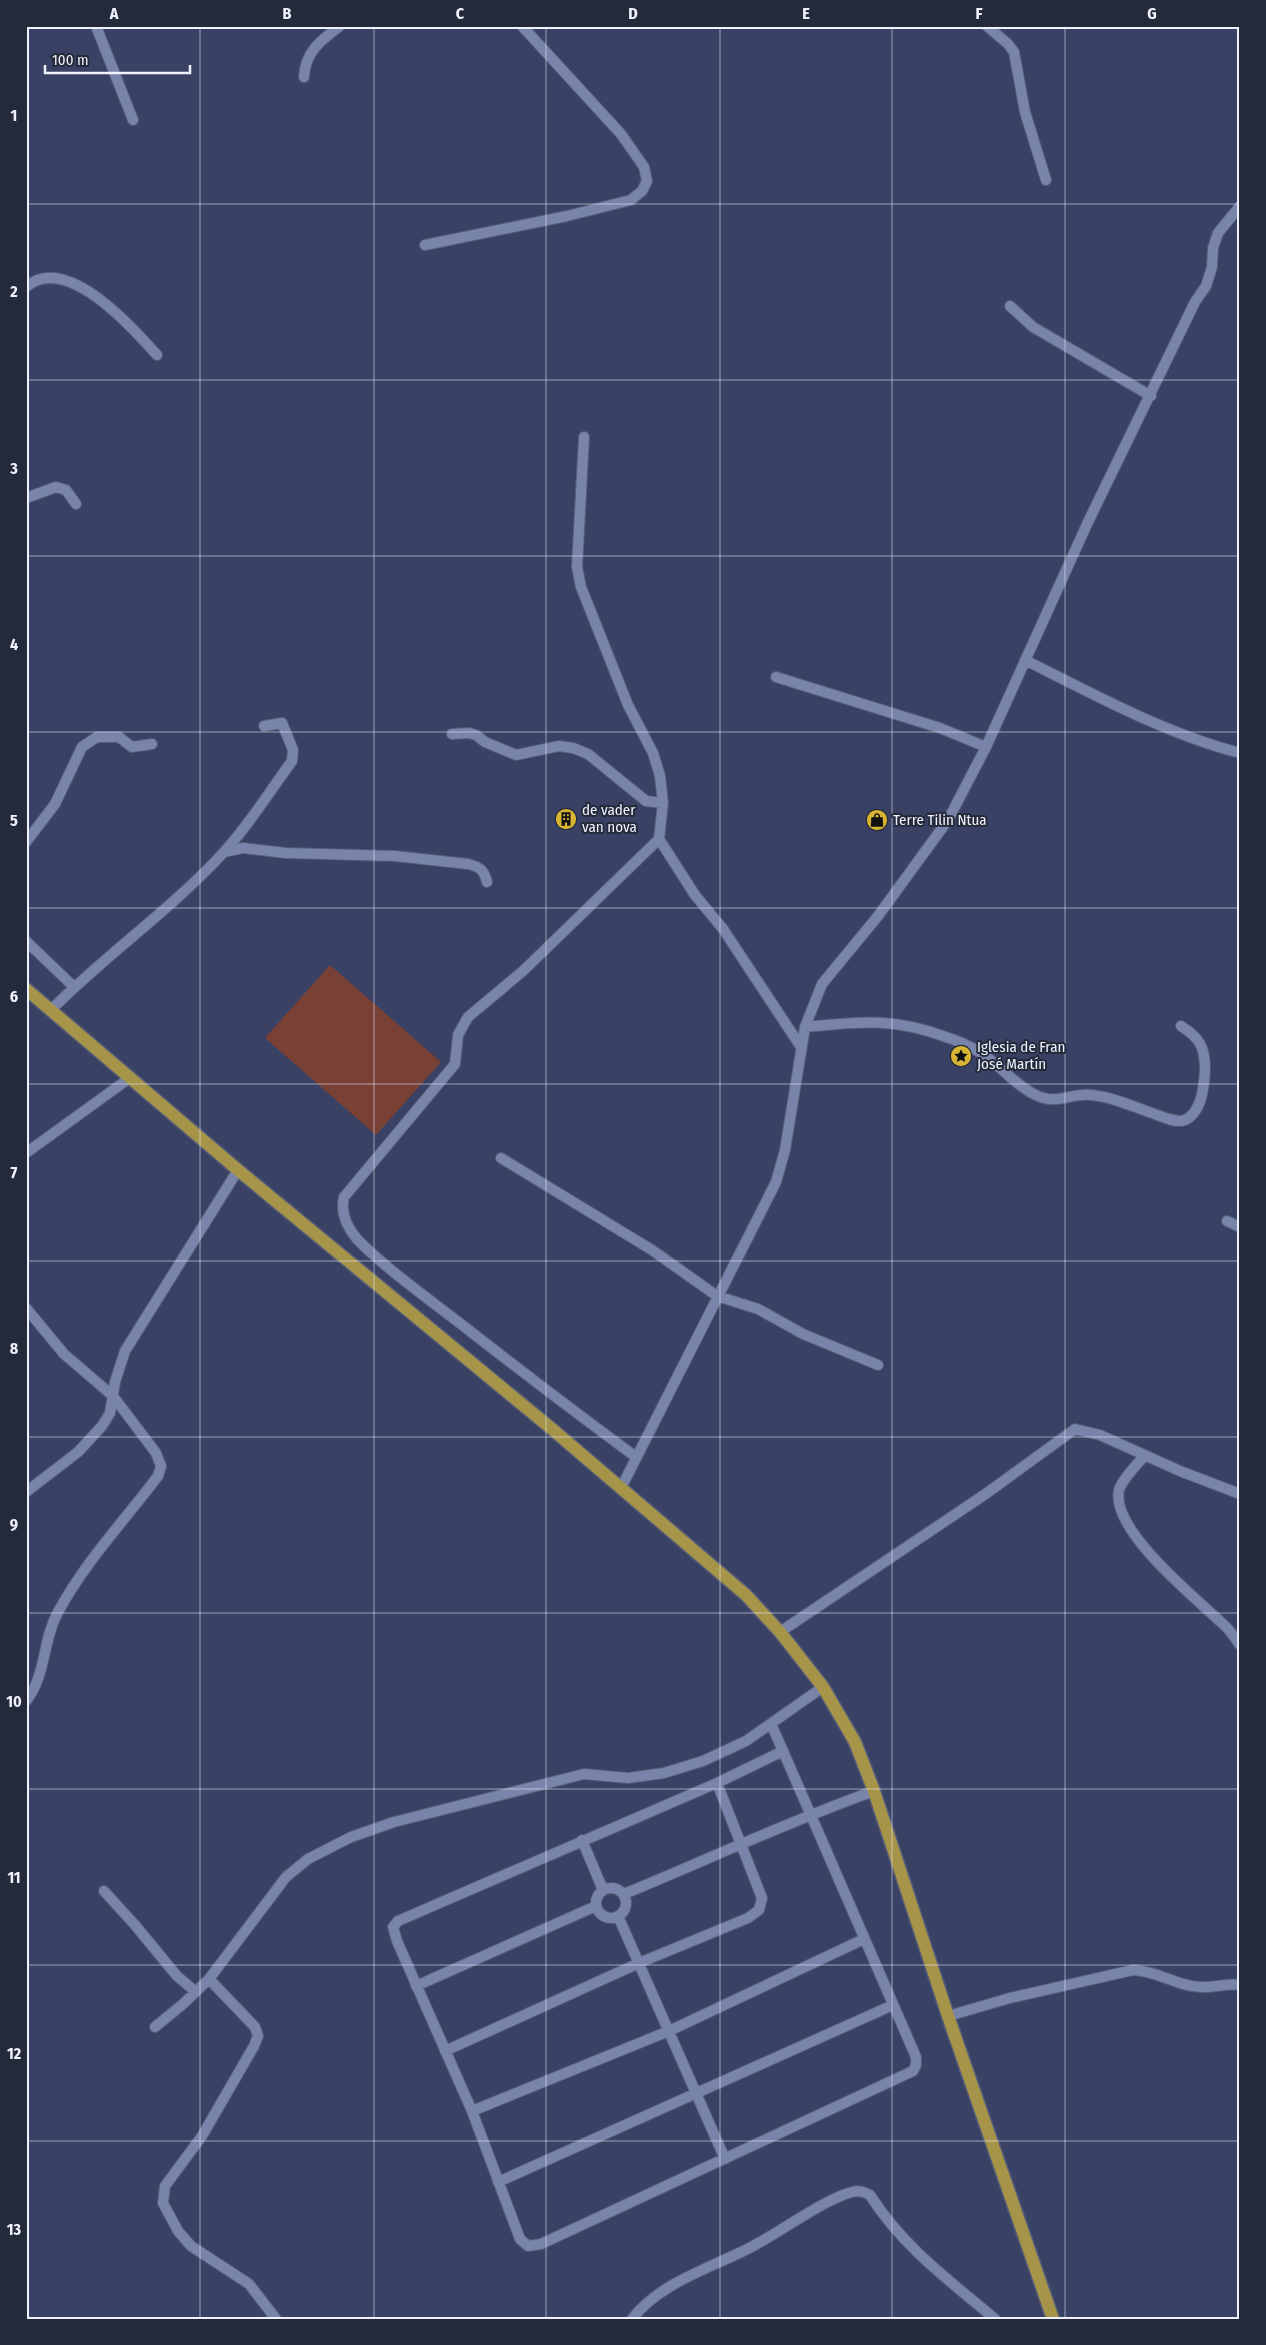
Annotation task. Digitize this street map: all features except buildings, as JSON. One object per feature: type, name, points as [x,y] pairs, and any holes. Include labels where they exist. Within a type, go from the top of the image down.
[{"type":"main road","points":[[26,989],[238,1170],[409,1310],[746,1595],[780,1632],[823,1687],[855,1742],[874,1791],[948,2016],[1053,2319]]},
{"type":"street","points":[[96,26],[133,120]]},
{"type":"street","points":[[304,77],[304,62],[314,48],[340,26]]},
{"type":"street","points":[[425,245],[568,216],[631,200],[642,192],[648,181],[644,166],[622,134],[522,26]]},
{"type":"street","points":[[987,26],[1008,44],[1014,52],[1025,112],[1046,180]]},
{"type":"street","points":[[621,1488],[716,1296],[776,1182],[785,1150],[805,1027],[822,984],[878,916],[948,820],[986,747],[1088,522],[1151,396],[1195,302],[1206,286],[1212,267],[1213,248],[1218,233],[1240,206]]},
{"type":"street","points":[[26,287],[44,278],[72,283],[100,298],[130,325],[157,356]]},
{"type":"street","points":[[1010,306],[1033,327],[1151,396]]},
{"type":"street","points":[[584,437],[576,567],[581,587],[628,705],[653,753],[660,776],[663,803],[659,839],[695,895],[723,929],[801,1047]]},
{"type":"street","points":[[26,498],[56,487],[66,490],[76,504]]},
{"type":"street","points":[[1025,660],[1119,707],[1202,742],[1240,753]]},
{"type":"street","points":[[776,677],[940,728],[986,747]]},
{"type":"street","points":[[50,1011],[74,987],[150,922],[224,852],[292,761],[293,750],[282,723],[264,726]]},
{"type":"street","points":[[452,734],[469,733],[476,735],[485,742],[516,755],[559,746],[574,748],[588,754],[646,801],[663,803]]},
{"type":"street","points":[[26,842],[55,804],[82,747],[96,737],[120,737],[132,748],[152,744]]},
{"type":"street","points":[[636,1457],[566,1406],[417,1290],[357,1238],[346,1222],[342,1207],[344,1197],[456,1064],[458,1035],[468,1017],[523,971],[659,839]]},
{"type":"street","points":[[224,852],[243,848],[286,853],[395,856],[468,864],[480,867],[485,873],[487,882]]},
{"type":"street","points":[[26,940],[74,987]]},
{"type":"street","points":[[805,1027],[876,1021],[895,1022],[943,1036],[982,1053],[1031,1093],[1057,1101],[1089,1095],[1115,1100],[1173,1120],[1184,1121],[1193,1114],[1200,1102],[1205,1065],[1203,1048],[1196,1035],[1181,1026]]},
{"type":"street","points":[[26,1153],[131,1077]]},
{"type":"street","points":[[502,1158],[652,1250],[716,1296],[758,1309],[803,1334],[878,1364]]},
{"type":"street","points":[[26,1492],[78,1452],[102,1426],[110,1413],[115,1382],[125,1351],[238,1170]]},
{"type":"street","points":[[1227,1221],[1240,1227]]},
{"type":"street","points":[[26,1701],[38,1685],[57,1613],[86,1567],[158,1476],[161,1466],[156,1454],[113,1396],[64,1354],[28,1316]]},
{"type":"street","points":[[780,1632],[987,1493],[1076,1429],[1100,1435],[1144,1456],[1240,1494]]},
{"type":"street","points":[[1144,1456],[1119,1489],[1119,1503],[1126,1520],[1137,1538],[1157,1561],[1182,1588],[1225,1625],[1240,1645]]},
{"type":"street","points":[[155,2027],[196,1992],[209,1978],[286,1877],[308,1859],[351,1837],[394,1822],[584,1774],[628,1778],[664,1773],[720,1753],[746,1741],[823,1687]]},
{"type":"street","points":[[771,1724],[783,1751],[864,1940],[916,2057],[916,2066],[913,2071],[541,2244],[528,2246],[520,2239],[472,2111],[416,1986],[393,1927],[398,1920],[717,1782],[783,1751]]},
{"type":"street","points":[[445,2050],[639,1963],[748,1918],[759,1910],[762,1898],[717,1782]]},
{"type":"street","points":[[624,1894],[741,1846],[810,1814],[874,1791]]},
{"type":"street","points":[[582,1840],[603,1890]]},
{"type":"street","points":[[617,1889],[624,1894],[625,1909],[618,1916],[605,1916],[596,1906],[597,1897],[603,1890],[617,1889]]},
{"type":"street","points":[[104,1892],[135,1925],[177,1976],[196,1992]]},
{"type":"street","points":[[416,1986],[596,1906]]},
{"type":"street","points":[[618,1916],[724,2159]]},
{"type":"street","points":[[472,2111],[669,2031],[864,1940]]},
{"type":"street","points":[[948,2016],[1010,1998],[1133,1970],[1149,1971],[1200,1988],[1240,1985]]},
{"type":"street","points":[[209,1978],[255,2027],[258,2036],[202,2136],[165,2186],[163,2203],[178,2231],[192,2246],[249,2284],[276,2319]]},
{"type":"street","points":[[498,2182],[893,2006]]},
{"type":"street","points":[[632,2319],[638,2310],[658,2295],[718,2262],[754,2246],[821,2207],[852,2192],[862,2191],[870,2195],[903,2238],[932,2268],[995,2319]]},
{"type":"shaded area","points":[[330,965],[441,1062],[376,1135],[265,1038]]},
{"type":"place","name":"de vader van nova","points":[[566,819]]},
{"type":"place","name":"Terre Tilin Ntua","points":[[877,820]]},
{"type":"place","name":"Iglesia de Fran José Martín","points":[[961,1056]]}]
